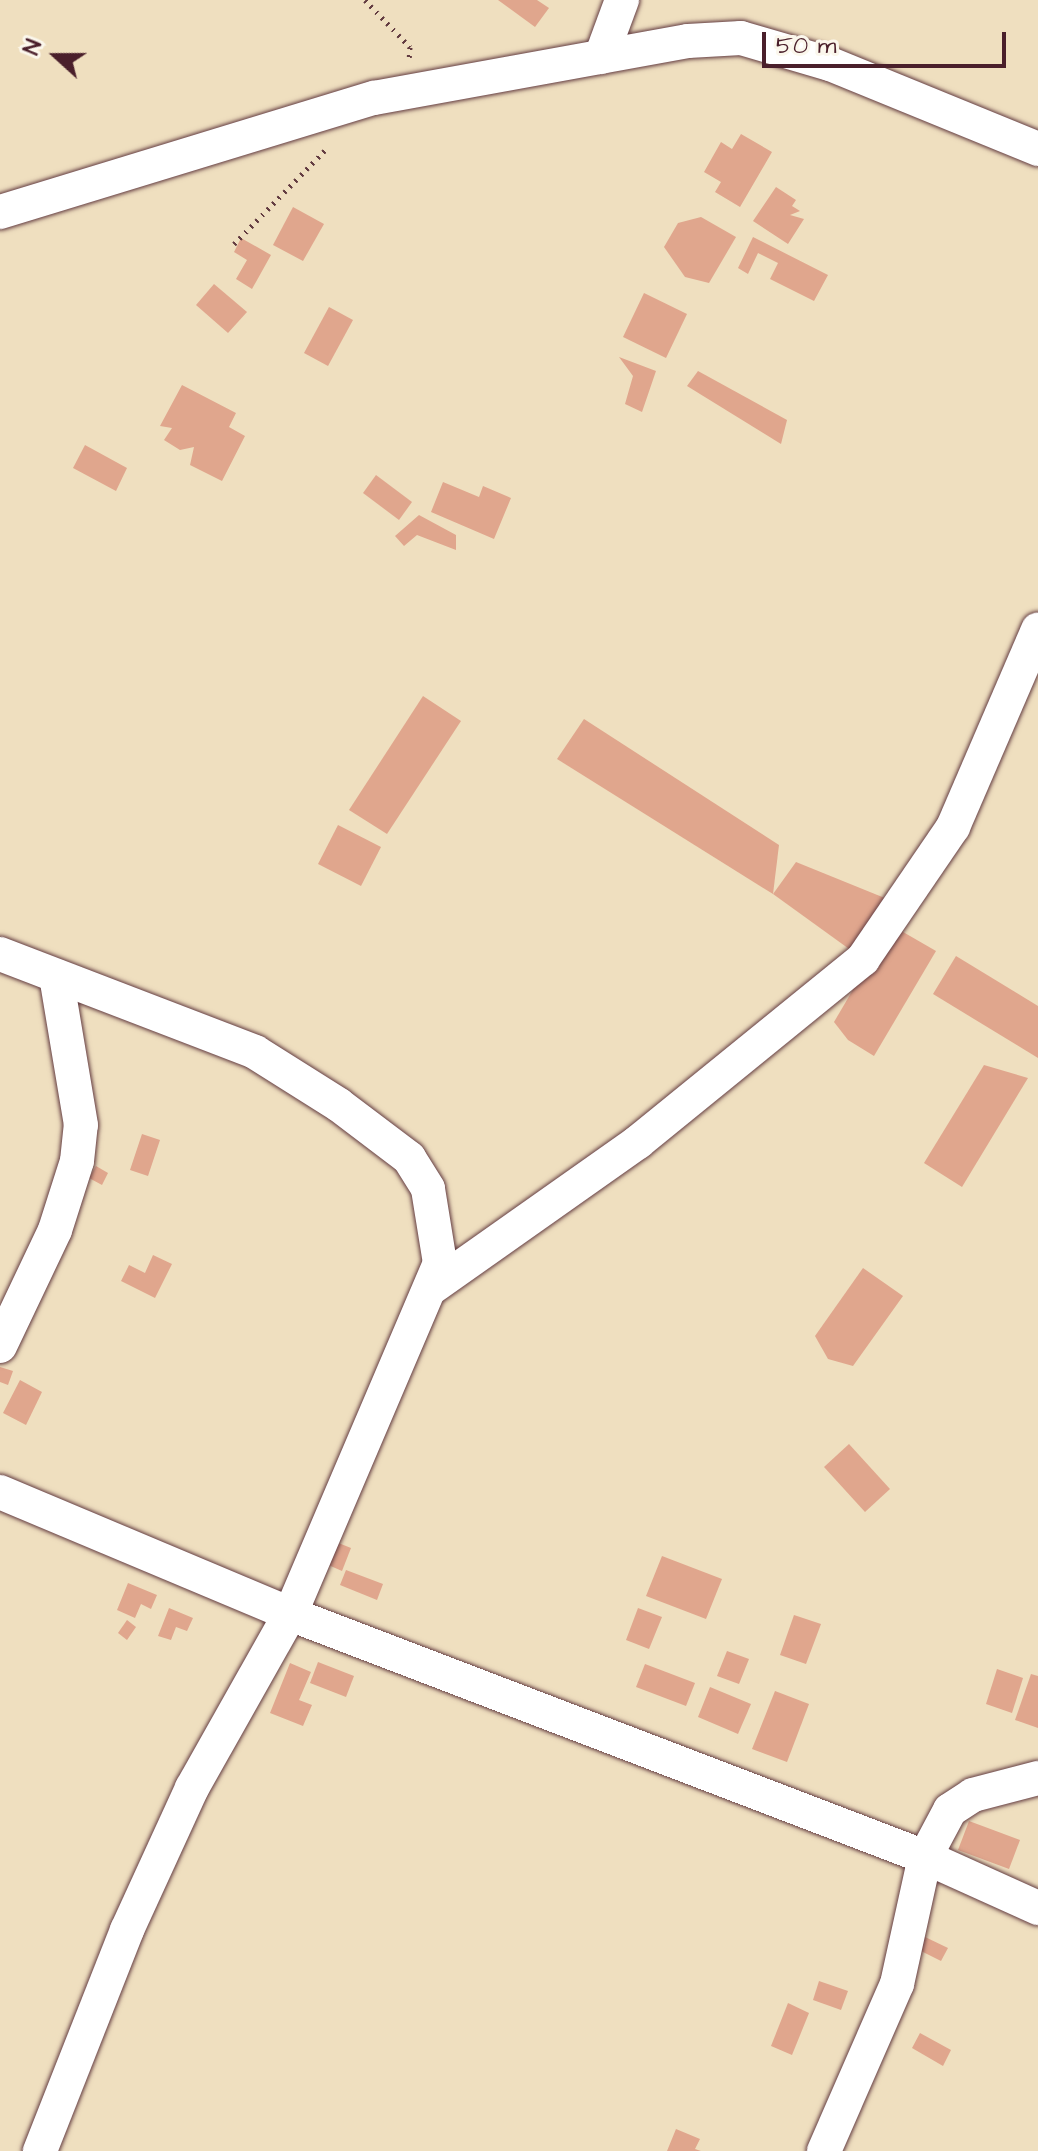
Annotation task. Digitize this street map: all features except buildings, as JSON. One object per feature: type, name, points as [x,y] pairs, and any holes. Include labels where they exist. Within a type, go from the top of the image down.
[{"type":"street","points":[[601,57],[622,0]]},
{"type":"street","points":[[0,212],[374,98],[688,41],[741,38],[830,64],[1038,149]]},
{"type":"street","points":[[434,1286],[638,1142],[863,959],[953,827],[1038,630]]},
{"type":"street","points":[[0,954],[255,1052],[339,1105],[409,1158],[428,1189],[438,1221],[440,1263],[434,1286],[345,1479],[290,1614],[192,1788],[95,2003],[40,2151]]},
{"type":"street","points":[[0,1346],[55,1230],[77,1161],[81,1125],[56,976]]},
{"type":"street","points":[[0,1492],[290,1614],[925,1857],[1038,1908]]},
{"type":"street","points":[[824,2151],[897,1984],[925,1857],[950,1810],[973,1795],[1038,1778]]}]
